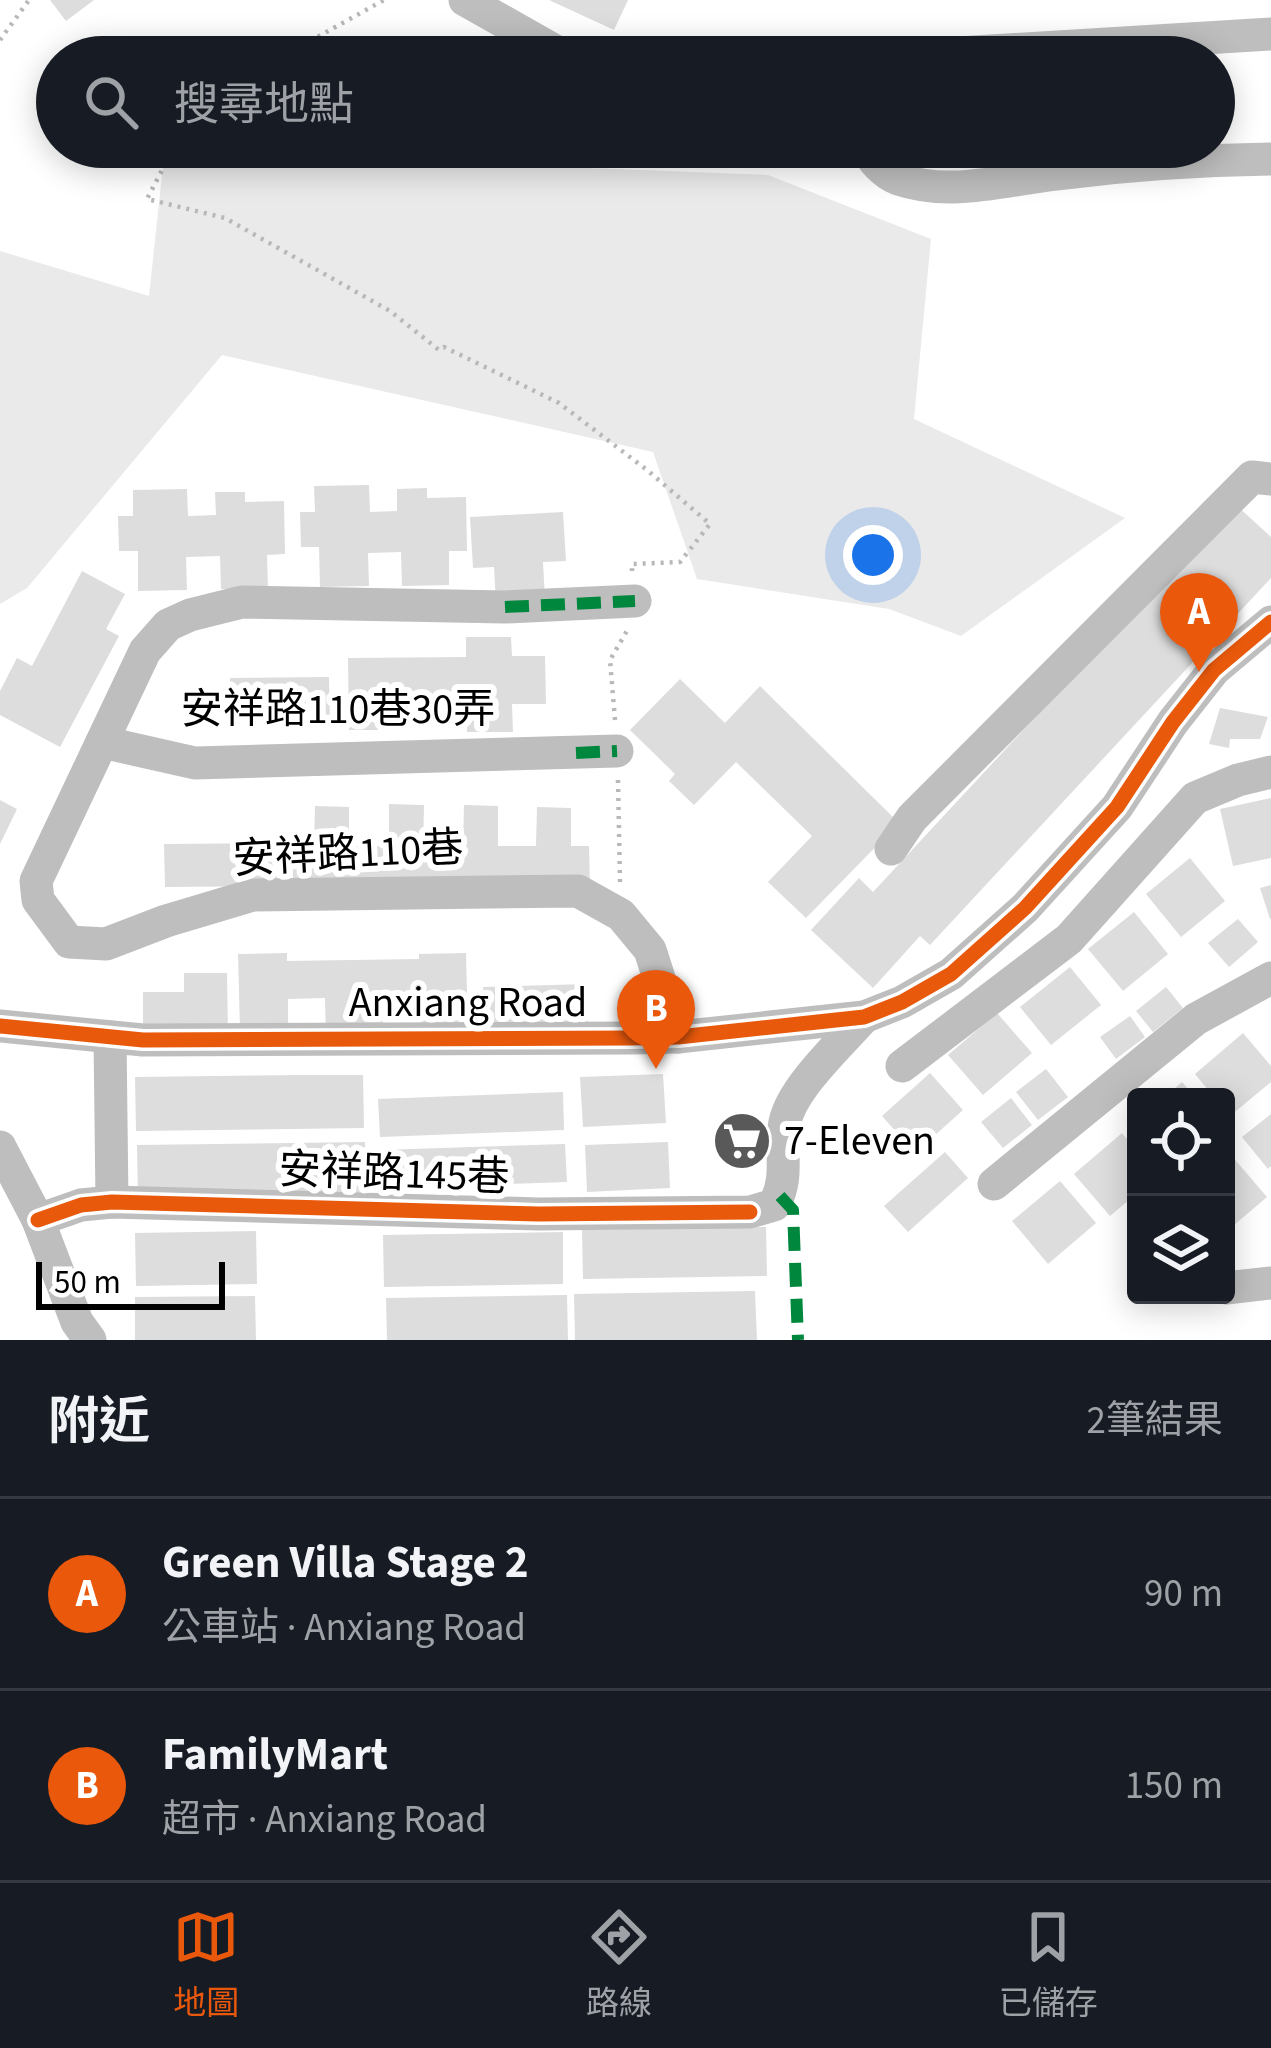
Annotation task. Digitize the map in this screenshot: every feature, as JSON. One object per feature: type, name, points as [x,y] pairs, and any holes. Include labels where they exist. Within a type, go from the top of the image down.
[{"type":"street","points":[[465,0],[529,36]]},
{"type":"street","points":[[1235,36],[1271,34]]},
{"type":"street","points":[[1235,162],[1271,159]]},
{"type":"street","points":[[881,168],[894,178],[926,185],[985,186],[1055,174],[1141,168]]},
{"type":"street","points":[[891,849],[912,818],[1261,478]]},
{"type":"street","name":"安祥路110巷","points":[[621,915],[578,891],[253,895],[106,944],[69,942],[38,900],[36,880],[145,651],[168,625],[242,602],[505,607],[635,601]]},
{"type":"street","name":"Anxiang Road","points":[[0,1026],[142,1040],[678,1037],[864,1017],[951,974],[1025,908],[1117,808],[1173,722],[1214,670],[1271,622]]},
{"type":"street","name":"安祥路110巷30弄","points":[[102,742],[195,763],[617,751]]},
{"type":"street","points":[[902,1066],[1069,939],[1195,798],[1238,779],[1271,772]]},
{"type":"street","points":[[621,915],[650,950],[678,1037]]},
{"type":"street","points":[[994,1184],[1196,1019],[1271,978]]},
{"type":"street","name":"安祥路145巷","points":[[38,1220],[81,1205],[112,1202],[538,1214],[750,1212],[774,1205],[784,1188],[784,1123],[794,1100],[864,1017]]},
{"type":"street","points":[[110,1037],[112,1202]]},
{"type":"street","points":[[0,1147],[38,1220],[76,1322],[90,1340]]},
{"type":"street","points":[[1235,1287],[1271,1283]]},
{"type":"path","points":[[0,40],[29,0]]},
{"type":"path","points":[[319,36],[384,0]]},
{"type":"path","points":[[163,168],[147,199],[225,218],[390,311],[439,350],[444,347],[559,403],[710,524],[680,562],[632,564],[632,622],[610,660],[621,915]]},
{"type":"shaded area","points":[[163,168],[587,168],[768,175],[931,239],[914,419],[1125,518],[961,636],[889,609],[697,579],[653,452],[222,355],[27,588],[0,604],[0,251],[149,296]]},
{"type":"building","points":[[50,0],[94,0],[66,21]]},
{"type":"building","points":[[549,0],[628,0],[614,30]]},
{"type":"building","points":[[369,485],[370,512],[397,511],[397,489],[427,488],[427,498],[466,497],[467,551],[449,551],[449,585],[402,586],[401,552],[368,553],[369,586],[320,587],[319,547],[301,547],[300,512],[315,512],[314,486]]},
{"type":"building","points":[[187,489],[188,516],[216,515],[215,492],[245,492],[245,502],[284,501],[285,554],[267,555],[268,589],[221,589],[220,556],[186,557],[187,590],[138,591],[138,551],[119,551],[118,516],[133,516],[133,490]]},
{"type":"building","points":[[1234,503],[1271,537],[1271,578],[930,945],[920,936],[873,988],[811,930],[859,878],[873,892]]},
{"type":"building","points":[[563,512],[566,561],[543,562],[545,599],[496,602],[494,567],[473,568],[470,517]]},
{"type":"building","points":[[82,571],[125,594],[106,629],[119,636],[60,747],[0,715],[0,691],[17,658],[32,666]]},
{"type":"building","points":[[466,637],[511,637],[512,656],[545,656],[546,704],[512,704],[513,732],[467,732],[467,705],[387,706],[388,730],[349,730],[348,658],[466,657]]},
{"type":"building","points":[[329,677],[330,721],[231,722],[230,678]]},
{"type":"building","points":[[680,679],[725,723],[760,686],[899,823],[806,918],[768,882],[812,836],[736,762],[694,805],[669,781],[675,774],[630,730]]},
{"type":"building","points":[[1220,708],[1268,717],[1260,739],[1230,739],[1229,748],[1209,744]]},
{"type":"building","points":[[1271,798],[1271,858],[1233,866],[1220,809]]},
{"type":"building","points":[[0,800],[17,809],[0,844]]},
{"type":"building","points":[[389,804],[424,805],[423,846],[463,846],[464,805],[498,806],[498,846],[536,846],[537,807],[571,808],[571,846],[589,846],[590,888],[293,887],[293,845],[314,846],[315,806],[349,807],[349,846],[389,846]]},
{"type":"building","points":[[276,843],[277,886],[165,887],[164,844]]},
{"type":"building","points":[[1190,858],[1225,901],[1181,937],[1146,894]]},
{"type":"building","points":[[1271,885],[1271,919],[1270,919],[1260,888]]},
{"type":"building","points":[[1134,912],[1168,954],[1123,991],[1088,949]]},
{"type":"building","points":[[1238,919],[1258,942],[1229,967],[1208,943]]},
{"type":"building","points":[[287,953],[287,961],[419,959],[419,954],[466,953],[468,1032],[421,1033],[420,996],[382,997],[383,1034],[326,1035],[325,998],[288,999],[288,1029],[240,1030],[238,954]]},
{"type":"building","points":[[1070,967],[1101,1005],[1051,1045],[1020,1007]]},
{"type":"building","points":[[184,973],[227,973],[228,1035],[143,1036],[143,992],[184,992]]},
{"type":"building","points":[[587,984],[588,1023],[485,1027],[483,987]]},
{"type":"building","points":[[1166,987],[1183,1008],[1153,1032],[1136,1011]]},
{"type":"building","points":[[997,1013],[1032,1053],[983,1095],[948,1055]]},
{"type":"building","points":[[1130,1016],[1145,1037],[1116,1059],[1100,1037]]},
{"type":"building","points":[[1243,1033],[1271,1066],[1271,1082],[1235,1112],[1235,1088],[1207,1088],[1195,1074]]},
{"type":"building","points":[[1046,1069],[1068,1097],[1038,1120],[1016,1092]]},
{"type":"building","points":[[930,1073],[963,1110],[915,1153],[882,1116]]},
{"type":"building","points":[[663,1074],[666,1123],[583,1127],[580,1077]]},
{"type":"building","points":[[363,1075],[364,1128],[136,1131],[135,1077]]},
{"type":"building","points":[[563,1092],[564,1130],[380,1137],[378,1099]]},
{"type":"building","points":[[1011,1098],[1032,1125],[1003,1148],[981,1122]]},
{"type":"building","points":[[1271,1114],[1271,1166],[1268,1169],[1242,1137]]},
{"type":"building","points":[[1122,1133],[1127,1139],[1127,1202],[1110,1216],[1074,1174]]},
{"type":"building","points":[[365,1142],[366,1196],[138,1199],[137,1145]]},
{"type":"building","points":[[668,1142],[670,1188],[587,1192],[585,1145]]},
{"type":"building","points":[[565,1144],[567,1182],[382,1188],[381,1150]]},
{"type":"building","points":[[945,1152],[968,1178],[908,1232],[884,1206]]},
{"type":"building","points":[[1235,1160],[1267,1197],[1235,1224]]},
{"type":"building","points":[[1060,1181],[1096,1223],[1048,1264],[1012,1221]]},
{"type":"building","points":[[766,1227],[767,1276],[583,1279],[582,1230]]},
{"type":"building","points":[[256,1231],[257,1284],[136,1286],[135,1233]]},
{"type":"building","points":[[563,1232],[563,1284],[384,1287],[383,1235]]},
{"type":"building","points":[[755,1291],[757,1340],[575,1340],[574,1294]]},
{"type":"building","points":[[567,1295],[568,1340],[387,1340],[386,1298]]},
{"type":"building","points":[[255,1296],[256,1340],[135,1340],[135,1297]]},
{"type":"marked path","points":[[505,607],[635,601]]},
{"type":"marked path","points":[[576,753],[617,751]]},
{"type":"marked path","points":[[780,1196],[793,1210],[798,1340]]},
{"type":"cycle path","points":[[0,1026],[143,1040],[631,1038],[864,1017],[951,974],[1025,908],[1117,807],[1214,670],[1271,622]]},
{"type":"cycle path","points":[[38,1220],[81,1205],[112,1202],[539,1214],[750,1212]]},
{"type":"place","name":"Green Villa Stage 2","points":[[1199,672]]},
{"type":"place","name":"FamilyMart","points":[[656,1069]]},
{"type":"place","name":"7-Eleven","points":[[742,1141]]}]
